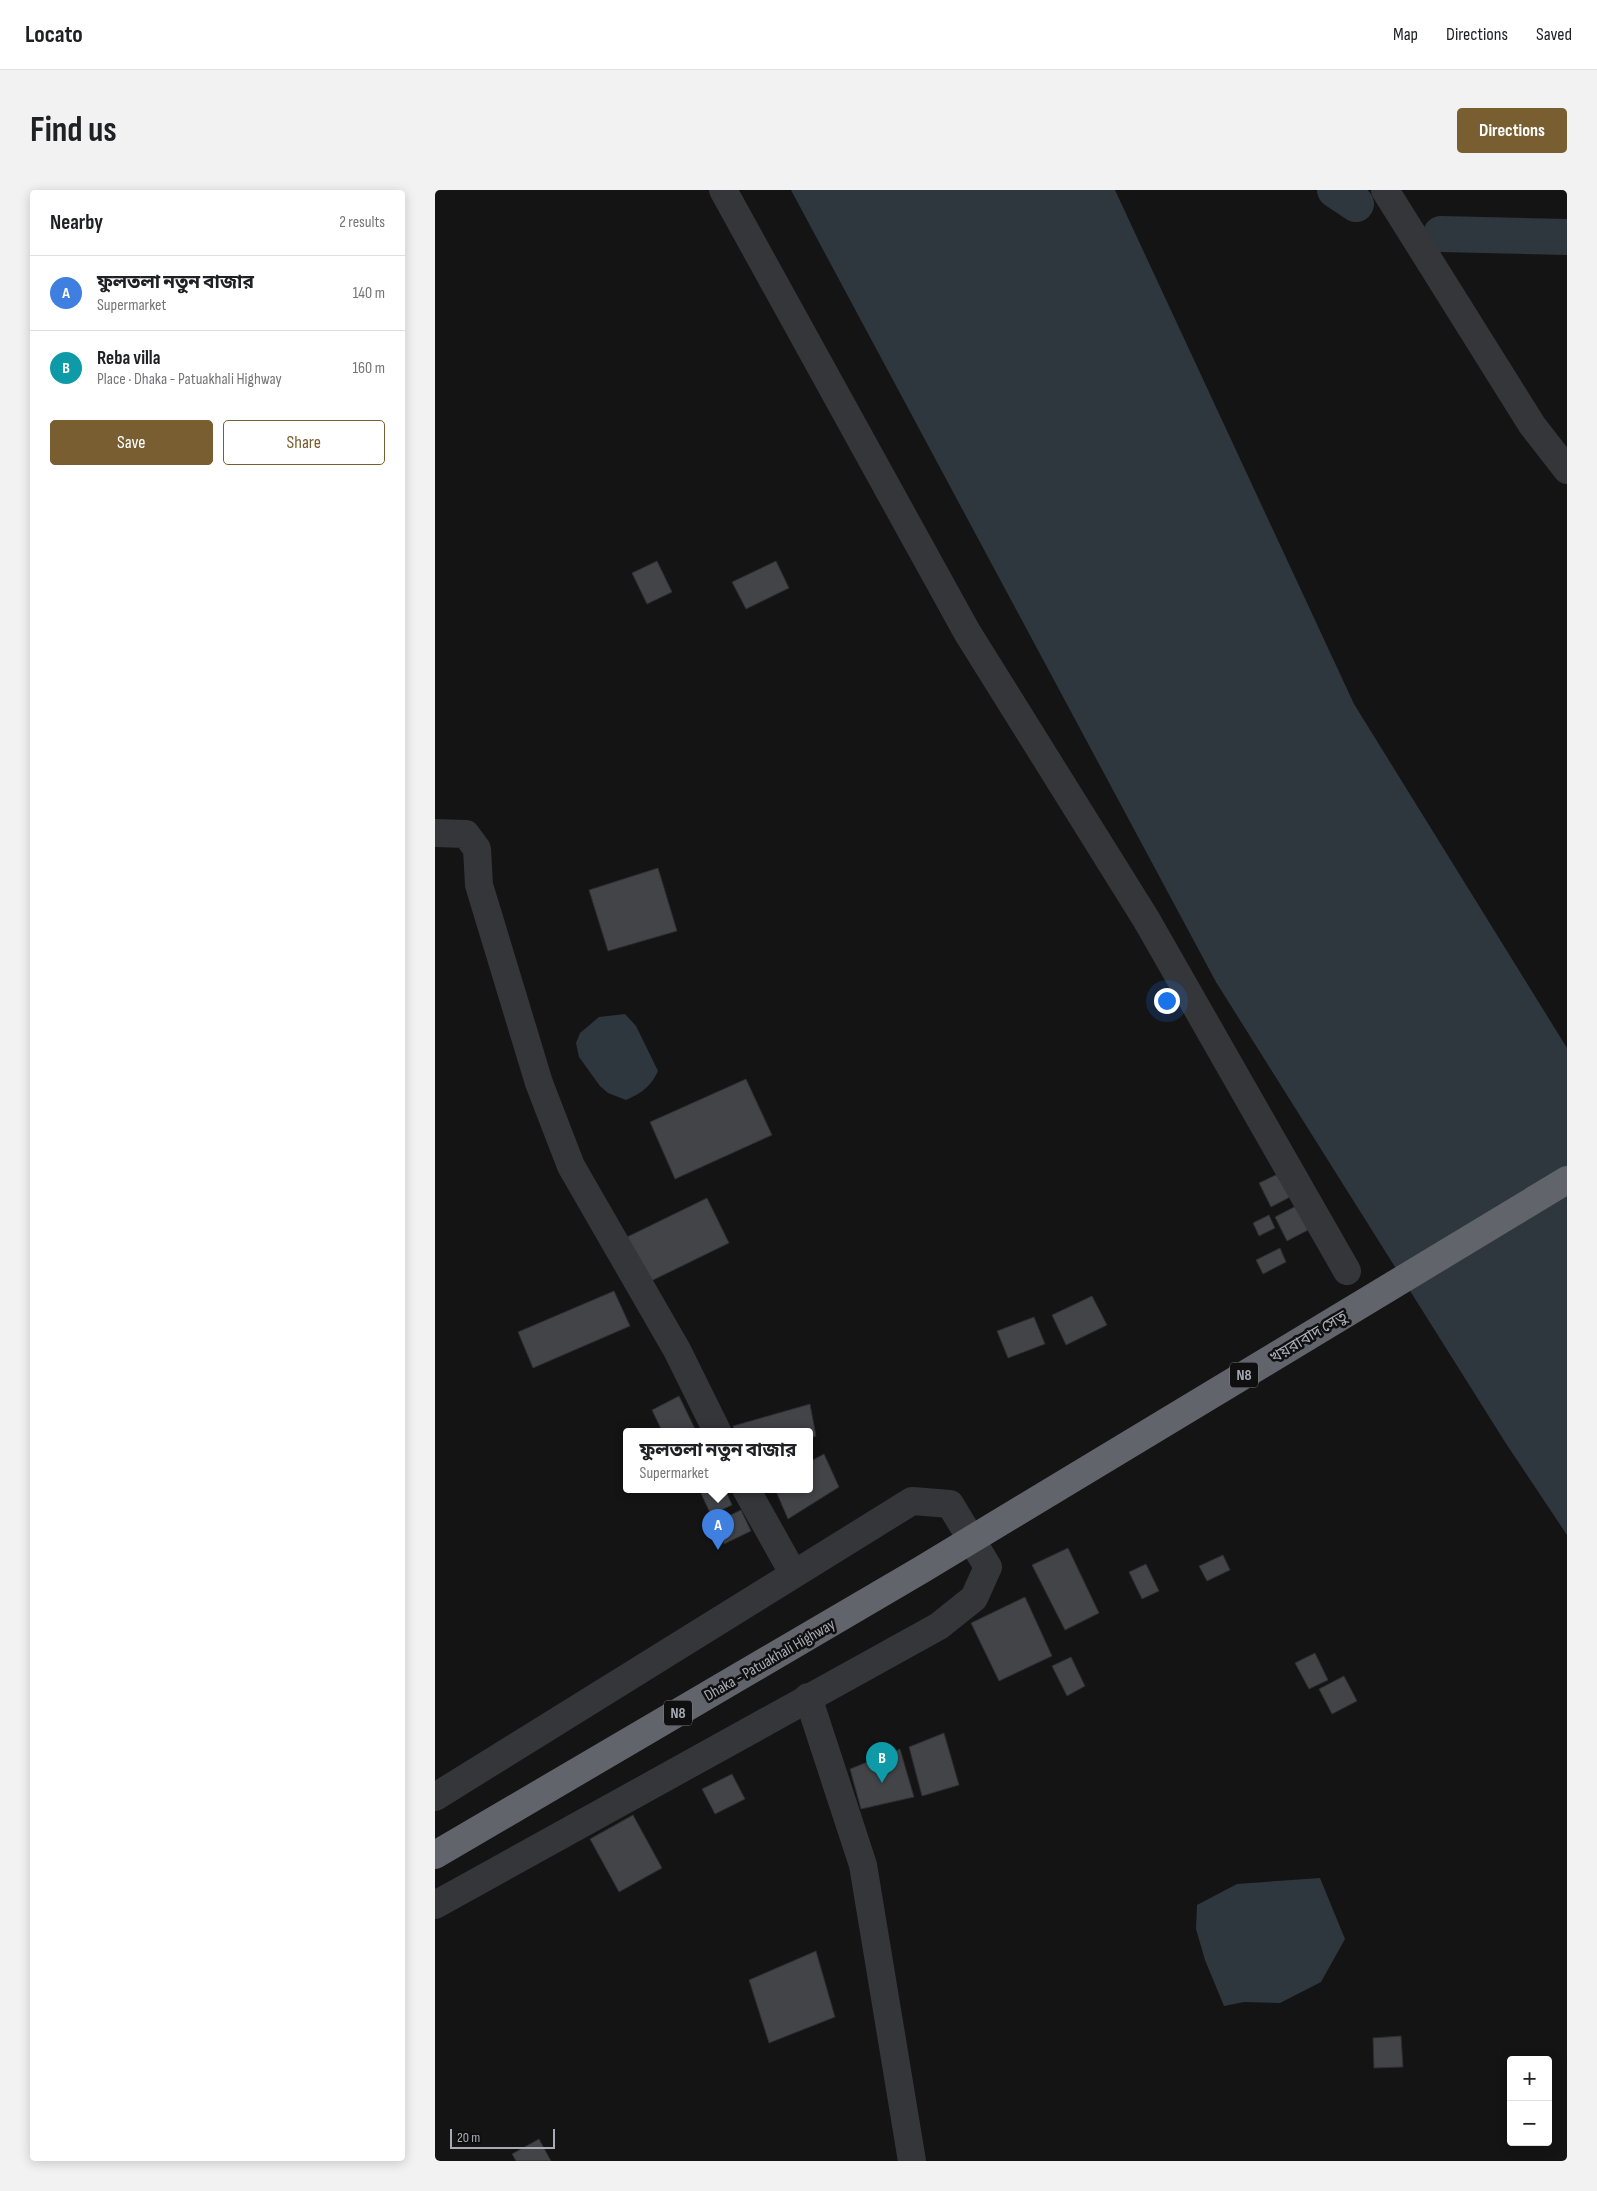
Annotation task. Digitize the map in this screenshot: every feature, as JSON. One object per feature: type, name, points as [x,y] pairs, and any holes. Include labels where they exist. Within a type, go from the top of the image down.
[{"type":"highway","name":"খয়রাবাদ সেতু","points":[[921,1570],[1567,1180]]},
{"type":"highway","name":"Dhaka - Patuakhali Highway","points":[[435,1855],[921,1570]]},
{"type":"street","points":[[723,190],[967,632],[1146,920],[1347,1271]]},
{"type":"street","points":[[1385,190],[1532,425],[1567,470]]},
{"type":"street","points":[[435,833],[466,834],[477,849],[479,885],[539,1083],[571,1166],[677,1350],[716,1428]]},
{"type":"street","points":[[748,1493],[793,1573]]},
{"type":"street","points":[[435,1797],[793,1573],[883,1521],[912,1501],[950,1504],[988,1567],[974,1598],[939,1626],[435,1905]]},
{"type":"street","points":[[808,1697],[863,1865],[911,2161]]},
{"type":"shaded area","points":[[791,190],[1115,190],[1354,704],[1567,1048],[1567,1535],[1505,1442],[1216,982]]},
{"type":"shaded area","points":[[625,1014],[636,1026],[658,1071],[645,1088],[637,1095],[626,1100],[608,1093],[600,1086],[579,1057],[576,1043],[580,1033],[599,1017]]},
{"type":"shaded area","points":[[1320,1878],[1345,1939],[1321,1982],[1280,2003],[1244,2002],[1224,2006],[1205,1960],[1196,1929],[1197,1905],[1237,1884]]},
{"type":"building","points":[[657,561],[672,592],[647,604],[632,573]]},
{"type":"building","points":[[776,561],[789,588],[746,609],[732,582]]},
{"type":"building","points":[[658,868],[677,931],[608,951],[589,890]]},
{"type":"building","points":[[746,1079],[772,1135],[675,1179],[650,1122]]},
{"type":"building","points":[[1280,1173],[1292,1196],[1271,1207],[1259,1183]]},
{"type":"building","points":[[707,1198],[729,1243],[647,1283],[625,1238]]},
{"type":"building","points":[[1296,1206],[1308,1230],[1287,1241],[1275,1217]]},
{"type":"building","points":[[1269,1215],[1275,1228],[1259,1236],[1253,1223]]},
{"type":"building","points":[[1280,1248],[1286,1262],[1263,1274],[1256,1260]]},
{"type":"building","points":[[614,1291],[630,1326],[533,1368],[518,1332]]},
{"type":"building","points":[[1092,1296],[1107,1325],[1066,1345],[1052,1315]]},
{"type":"building","points":[[1034,1317],[1045,1344],[1008,1358],[997,1331]]},
{"type":"building","points":[[679,1396],[695,1428],[661,1428],[652,1410]]},
{"type":"building","points":[[810,1404],[816,1436],[813,1437],[813,1428],[734,1428],[733,1426]]},
{"type":"building","points":[[824,1454],[839,1487],[788,1519],[777,1493],[813,1493],[813,1460]]},
{"type":"building","points":[[701,1493],[727,1493],[732,1505],[711,1515]]},
{"type":"building","points":[[741,1510],[751,1531],[724,1544],[714,1523]]},
{"type":"building","points":[[1068,1548],[1099,1613],[1065,1630],[1032,1565]]},
{"type":"building","points":[[1223,1555],[1230,1570],[1207,1581],[1199,1566]]},
{"type":"building","points":[[1146,1564],[1159,1591],[1142,1599],[1129,1572]]},
{"type":"building","points":[[1025,1597],[1052,1656],[999,1681],[971,1623]]},
{"type":"building","points":[[1315,1653],[1328,1680],[1309,1689],[1295,1663]]},
{"type":"building","points":[[1071,1657],[1085,1686],[1067,1696],[1052,1666]]},
{"type":"building","points":[[1344,1676],[1357,1701],[1332,1714],[1319,1689]]},
{"type":"building","points":[[944,1733],[959,1785],[922,1796],[909,1747]]},
{"type":"building","points":[[900,1749],[914,1797],[861,1809],[850,1769]]},
{"type":"building","points":[[732,1774],[745,1799],[715,1814],[702,1789]]},
{"type":"building","points":[[633,1815],[662,1868],[619,1892],[590,1839]]},
{"type":"building","points":[[816,1951],[835,2017],[769,2043],[749,1980]]},
{"type":"building","points":[[1401,2036],[1403,2067],[1374,2068],[1373,2038]]},
{"type":"building","points":[[539,2139],[551,2161],[516,2161],[512,2154]]},
{"type":"waterway","points":[[1335,190],[1356,204]]},
{"type":"waterway","points":[[1441,234],[1567,237]]},
{"type":"place","name":"ফুলতলা নতুন বাজার","points":[[718,1550]]},
{"type":"place","name":"Reba villa","points":[[882,1783]]}]
